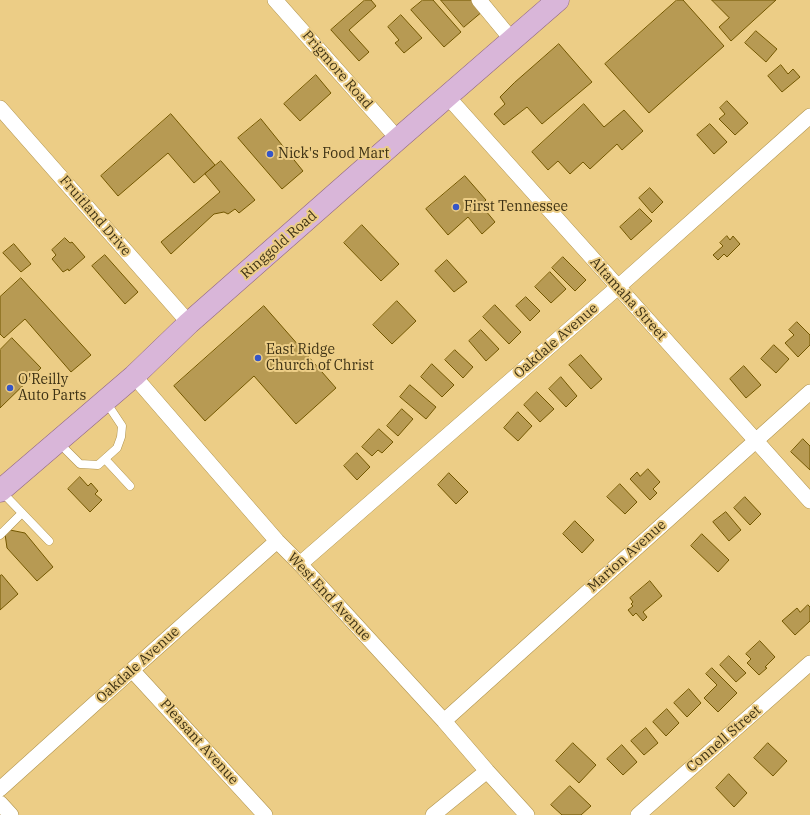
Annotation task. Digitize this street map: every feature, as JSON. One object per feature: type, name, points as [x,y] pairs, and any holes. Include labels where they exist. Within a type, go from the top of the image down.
[{"type":"main road","name":"Ringgold Road","points":[[0,491],[106,401],[189,323],[558,0]]},
{"type":"street","name":"Prigmore Road","points":[[275,0],[398,139]]},
{"type":"street","points":[[479,0],[512,40]]},
{"type":"street","name":"Altamaha Street","points":[[447,96],[810,501]]},
{"type":"street","name":"Fruitland Drive","points":[[0,108],[189,323]]},
{"type":"street","name":"Oakdale Avenue","points":[[300,564],[618,287],[810,116]]},
{"type":"street","name":"West End Avenue","points":[[134,376],[277,541],[300,564],[444,721],[527,815]]},
{"type":"street","name":"Marion Avenue","points":[[444,721],[810,392]]},
{"type":"street","name":"Oakdale Avenue","points":[[0,789],[277,541]]},
{"type":"street","name":"Connell Street","points":[[638,815],[810,663]]},
{"type":"street","name":"Pleasant Avenue","points":[[132,670],[265,815]]},
{"type":"street","points":[[433,815],[487,771]]},
{"type":"street","points":[[0,803],[11,815]]},
{"type":"lane","points":[[58,442],[80,464],[98,465],[117,448],[121,437],[122,426],[106,401]]},
{"type":"lane","points":[[105,459],[130,486]]},
{"type":"lane","points":[[0,491],[49,541]]},
{"type":"lane","points":[[0,534],[22,513]]},
{"type":"building","points":[[365,0],[371,0],[376,6],[349,30],[369,52],[359,61],[331,30]]},
{"type":"building","points":[[423,0],[433,0],[461,32],[444,47],[411,10]]},
{"type":"building","points":[[441,0],[473,0],[483,11],[464,27]]},
{"type":"building","points":[[677,0],[683,0],[724,46],[649,113],[605,64]]},
{"type":"building","points":[[712,0],[776,0],[731,41],[719,27],[729,18]]},
{"type":"building","points":[[401,15],[422,38],[404,53],[395,43],[399,40],[388,27]]},
{"type":"building","points":[[756,31],[777,49],[766,62],[745,43]]},
{"type":"building","points":[[559,44],[592,82],[542,124],[527,107],[504,125],[494,114],[505,104],[500,97]]},
{"type":"building","points":[[781,65],[788,74],[793,69],[800,77],[782,92],[768,76]]},
{"type":"building","points":[[316,75],[331,93],[300,121],[284,104]]},
{"type":"building","points":[[727,101],[748,123],[735,135],[719,119],[725,114],[720,108]]},
{"type":"building","points":[[584,104],[604,127],[624,110],[643,131],[622,150],[617,144],[590,169],[583,162],[570,174],[558,161],[548,170],[532,152]]},
{"type":"building","points":[[171,114],[215,165],[194,183],[168,153],[118,196],[101,176]]},
{"type":"building","name":"Nick's Food Mart","points":[[261,119],[303,171],[282,189],[238,138]]},
{"type":"building","points":[[710,124],[727,142],[714,154],[697,135]]},
{"type":"building","points":[[221,161],[255,200],[239,213],[235,209],[228,214],[224,212],[214,214],[171,254],[161,242],[220,192],[205,174]]},
{"type":"building","name":"First Tennessee","points":[[465,176],[486,200],[481,205],[495,222],[482,234],[468,217],[448,235],[426,209]]},
{"type":"building","points":[[650,188],[663,202],[652,213],[639,198]]},
{"type":"building","points":[[640,209],[652,221],[631,240],[620,227]]},
{"type":"building","points":[[362,225],[399,264],[381,281],[344,243]]},
{"type":"building","points":[[727,236],[730,240],[733,236],[740,244],[727,257],[724,254],[718,260],[713,255],[723,246],[720,243]]},
{"type":"building","points":[[65,238],[70,243],[72,242],[85,257],[69,271],[68,269],[63,272],[52,259],[56,255],[52,250]]},
{"type":"building","points":[[14,244],[31,264],[21,272],[3,253]]},
{"type":"building","points":[[105,255],[138,292],[125,304],[92,266]]},
{"type":"building","points":[[563,257],[586,280],[575,291],[552,268]]},
{"type":"building","points":[[447,260],[467,282],[454,292],[435,271]]},
{"type":"building","points":[[550,272],[566,289],[551,303],[535,287]]},
{"type":"building","points":[[21,278],[91,355],[71,372],[25,319],[4,338],[0,334],[0,297]]},
{"type":"building","points":[[526,297],[540,311],[530,321],[516,306]]},
{"type":"building","points":[[397,301],[416,321],[392,344],[373,325]]},
{"type":"building","points":[[495,305],[521,332],[509,344],[483,317]]},
{"type":"building","name":"East Ridge Church of Christ","points":[[264,306],[336,388],[296,424],[254,376],[205,421],[174,386]]},
{"type":"building","points":[[797,322],[810,335],[810,345],[798,357],[785,343],[794,335],[789,330]]},
{"type":"building","points":[[481,330],[499,349],[486,361],[469,341]]},
{"type":"building","name":"O'Reilly Auto Parts","points":[[12,338],[41,368],[0,408],[0,350]]},
{"type":"building","points":[[774,345],[789,359],[776,373],[761,359]]},
{"type":"building","points":[[455,350],[473,367],[463,378],[445,360]]},
{"type":"building","points":[[581,355],[602,379],[591,389],[569,365]]},
{"type":"building","points":[[432,364],[454,385],[442,397],[421,377]]},
{"type":"building","points":[[744,366],[761,385],[746,398],[730,379]]},
{"type":"building","points":[[561,377],[577,396],[566,407],[549,389]]},
{"type":"building","points":[[410,385],[436,407],[426,419],[400,397]]},
{"type":"building","points":[[537,392],[554,409],[540,422],[524,405]]},
{"type":"building","points":[[402,409],[413,419],[398,436],[387,426]]},
{"type":"building","points":[[518,412],[532,426],[518,441],[504,428]]},
{"type":"building","points":[[379,429],[393,442],[382,453],[378,450],[372,456],[362,447]]},
{"type":"building","points":[[803,439],[810,446],[810,470],[791,452]]},
{"type":"building","points":[[357,453],[370,467],[357,480],[344,466]]},
{"type":"building","points":[[648,469],[660,482],[653,489],[657,493],[650,500],[630,479],[637,472],[640,476]]},
{"type":"building","points":[[449,473],[468,492],[456,504],[438,485]]},
{"type":"building","points":[[80,477],[88,486],[91,483],[98,491],[95,494],[102,500],[90,512],[68,489]]},
{"type":"building","points":[[620,484],[637,502],[625,514],[607,497]]},
{"type":"building","points":[[745,497],[761,514],[750,525],[734,508]]},
{"type":"building","points":[[726,512],[741,530],[729,541],[713,522]]},
{"type":"building","points":[[575,521],[594,540],[582,553],[563,534]]},
{"type":"building","points":[[10,530],[25,533],[53,567],[37,581],[7,548],[5,534]]},
{"type":"building","points":[[702,534],[729,560],[718,572],[691,546]]},
{"type":"building","points":[[2,575],[18,594],[0,610],[0,576]]},
{"type":"building","points":[[650,581],[662,596],[643,612],[647,617],[643,621],[636,613],[633,616],[628,610],[633,606],[631,604],[633,602],[630,598]]},
{"type":"building","points":[[808,605],[810,607],[810,621],[795,635],[782,621],[797,608],[800,612]]},
{"type":"building","points":[[760,641],[775,657],[765,667],[767,668],[759,675],[747,663],[751,659],[746,654]]},
{"type":"building","points":[[729,656],[746,673],[736,682],[720,665]]},
{"type":"building","points":[[712,668],[737,693],[718,712],[704,698],[717,685],[706,674]]},
{"type":"building","points":[[689,689],[701,703],[687,717],[674,703]]},
{"type":"building","points":[[667,709],[679,723],[666,736],[653,722]]},
{"type":"building","points":[[646,728],[658,743],[644,755],[631,741]]},
{"type":"building","points":[[573,743],[596,765],[579,783],[556,761]]},
{"type":"building","points":[[768,743],[787,761],[773,776],[754,758]]},
{"type":"building","points":[[622,745],[637,762],[623,775],[607,759]]},
{"type":"building","points":[[729,774],[747,793],[734,807],[716,788]]},
{"type":"building","points":[[570,786],[591,806],[581,815],[562,815],[551,805]]},
{"type":"place","name":"Nick's Food Mart","points":[[270,154]]},
{"type":"place","name":"First Tennessee","points":[[456,207]]},
{"type":"place","name":"East Ridge Church of Christ","points":[[258,358]]},
{"type":"place","name":"O'Reilly Auto Parts","points":[[10,388]]}]
